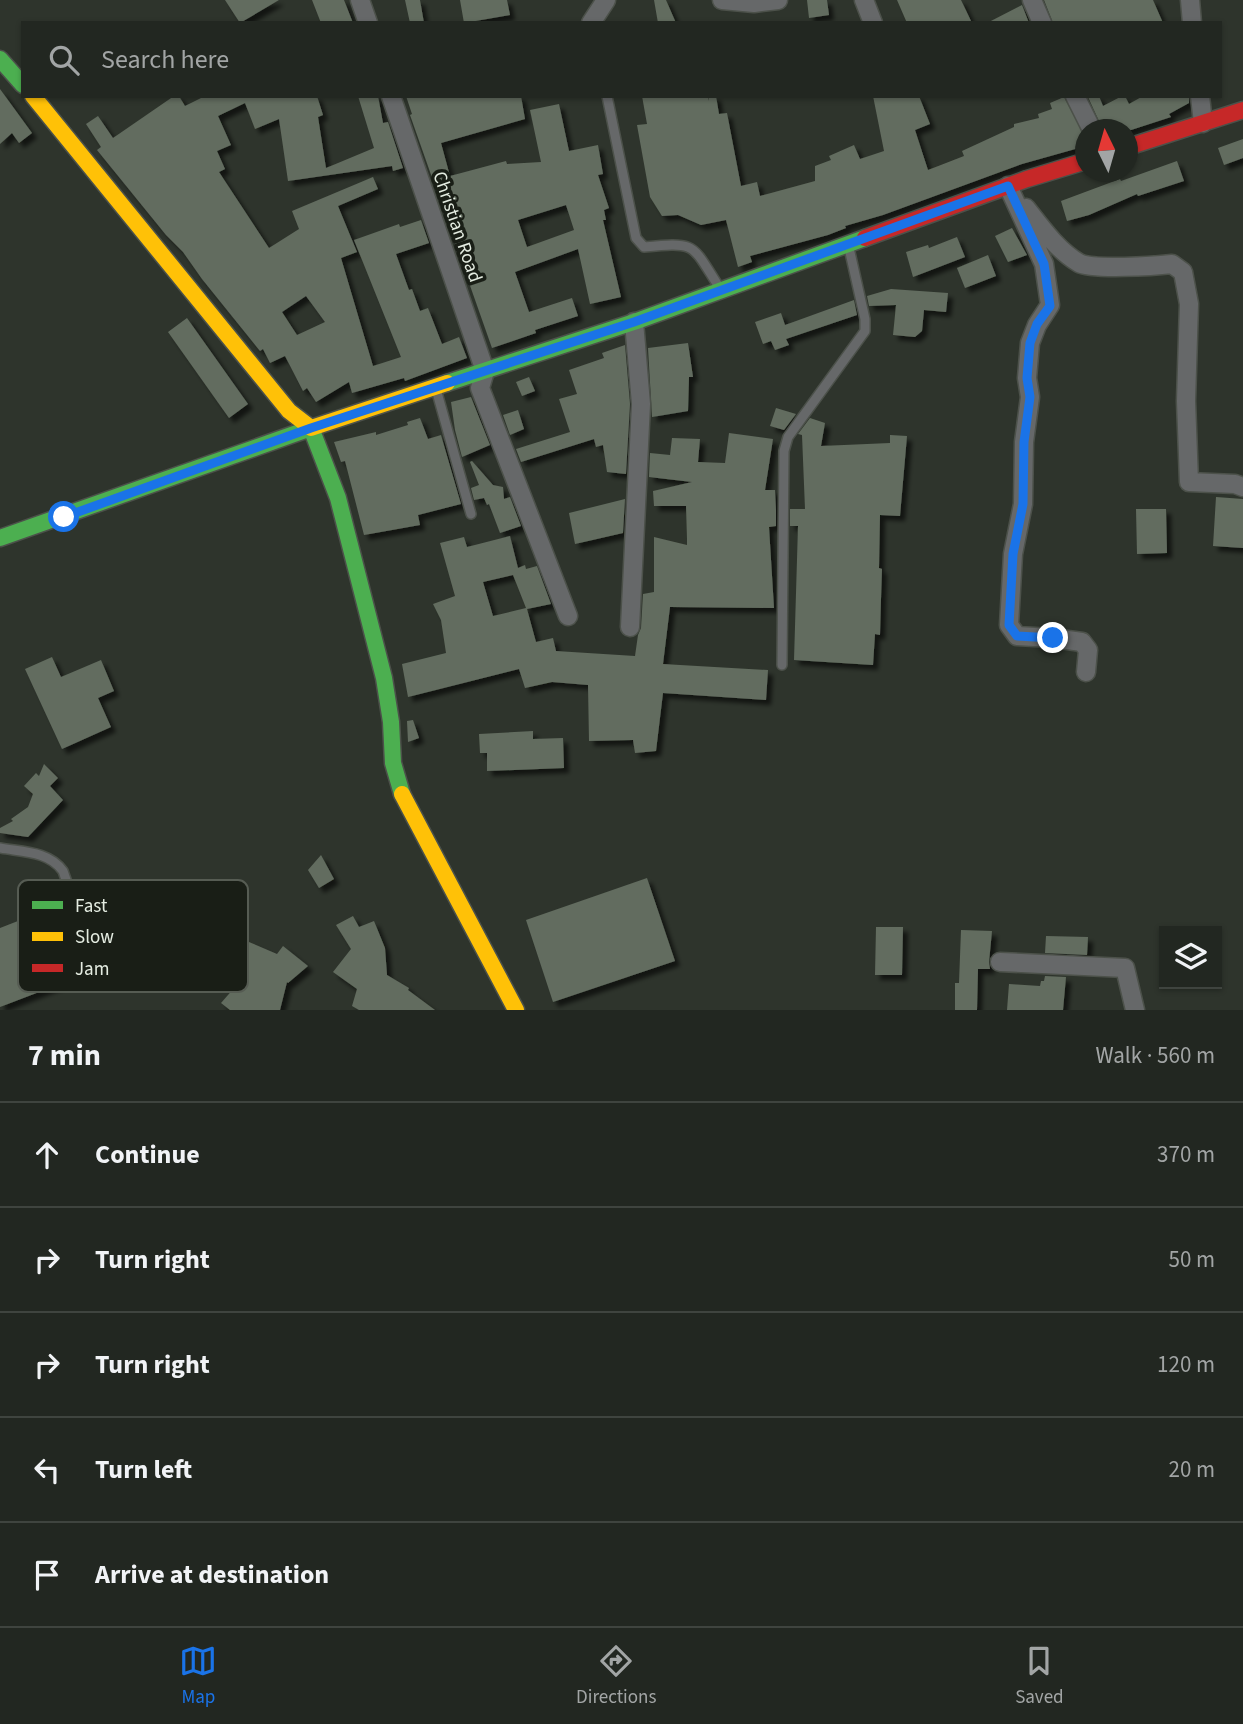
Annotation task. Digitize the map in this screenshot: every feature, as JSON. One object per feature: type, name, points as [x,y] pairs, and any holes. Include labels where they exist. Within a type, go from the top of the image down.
[{"type":"street","points":[[360,0],[367,21]]},
{"type":"street","points":[[592,21],[606,0]]},
{"type":"street","points":[[722,0],[754,3],[778,0]]},
{"type":"street","points":[[864,0],[872,21]]},
{"type":"street","points":[[1032,0],[1041,21]]},
{"type":"street","points":[[1190,0],[1192,21]]},
{"type":"street","points":[[0,59],[21,83]]},
{"type":"street","points":[[35,98],[289,411],[311,428],[338,498],[384,678],[391,722],[393,763],[399,788],[516,1010]]},
{"type":"street","name":"Christian Road","points":[[392,98],[485,371],[480,388],[568,616]]},
{"type":"street","points":[[1076,98],[1086,119]]},
{"type":"street","points":[[1200,98],[1203,123]]},
{"type":"street","points":[[1138,144],[1243,110]]},
{"type":"street","points":[[0,538],[311,428],[634,322],[1075,164]]},
{"type":"street","points":[[1008,186],[1050,238],[1081,264],[1146,267],[1172,264],[1183,272],[1189,304],[1186,401],[1189,482],[1235,484],[1243,487]]},
{"type":"street","points":[[1008,186],[1044,264],[1050,306],[1037,324],[1030,343],[1027,378],[1030,397],[1024,442],[1023,504],[1013,554],[1009,625],[1017,636],[1082,642],[1088,650],[1086,671]]},
{"type":"street","points":[[630,628],[641,404],[634,322]]},
{"type":"street","points":[[1000,962],[1125,968],[1135,1010]]},
{"type":"lane","points":[[607,98],[636,238],[644,247],[681,243],[695,250],[721,291]]},
{"type":"lane","points":[[782,665],[784,451],[788,437],[865,331],[865,319],[848,246]]},
{"type":"lane","points":[[436,387],[471,514]]},
{"type":"lane","points":[[0,848],[44,855],[57,862],[66,880]]},
{"type":"building","points":[[225,0],[279,0],[243,21],[239,21]]},
{"type":"building","points":[[312,0],[344,0],[352,21],[320,21]]},
{"type":"building","points":[[405,0],[420,0],[424,21],[410,21]]},
{"type":"building","points":[[460,0],[507,0],[510,15],[464,21]]},
{"type":"building","points":[[654,0],[666,0],[675,21],[658,21]]},
{"type":"building","points":[[807,0],[827,0],[829,15],[809,18]]},
{"type":"building","points":[[897,0],[961,0],[971,21],[906,21]]},
{"type":"building","points":[[1044,0],[1153,0],[1162,21],[1052,21]]},
{"type":"building","points":[[1022,5],[1028,21],[991,21]]},
{"type":"building","points":[[0,89],[32,133],[19,143],[12,133],[0,144]]},
{"type":"building","points":[[171,98],[180,98],[185,106],[201,98],[318,98],[323,115],[318,117],[326,168],[374,148],[359,98],[378,98],[383,123],[388,122],[403,168],[393,171],[392,166],[288,181],[279,119],[255,129],[245,103],[218,116],[231,145],[217,151],[225,169],[219,172],[269,248],[299,229],[292,211],[373,177],[378,189],[338,206],[357,252],[341,258],[373,366],[401,357],[354,240],[399,224],[400,227],[421,220],[429,243],[396,254],[409,290],[412,289],[420,311],[428,308],[442,344],[459,337],[467,358],[405,381],[404,378],[352,393],[349,382],[316,402],[307,388],[303,391],[285,356],[270,363],[263,349],[260,351],[183,252],[97,150],[101,147],[86,124],[98,116],[113,138]],"holes":[[[306,296],[325,322],[297,335],[282,312]]]},
{"type":"building","points":[[407,98],[521,98],[525,119],[441,143],[450,176],[506,161],[507,164],[541,162],[530,110],[559,104],[569,151],[598,145],[603,174],[598,175],[609,208],[604,210],[606,220],[603,220],[621,297],[590,304],[578,249],[515,272],[529,312],[572,298],[578,316],[492,348],[410,115],[412,114]],"holes":[[[566,205],[574,230],[527,247],[518,220]]]},
{"type":"building","points":[[642,98],[708,98],[708,101],[709,98],[716,98],[719,114],[727,113],[741,186],[757,182],[760,196],[815,181],[815,166],[831,160],[829,156],[854,145],[860,159],[884,151],[873,98],[920,98],[930,124],[915,130],[928,170],[964,156],[962,151],[1014,127],[1014,124],[1039,118],[1038,114],[1052,109],[1050,103],[1062,98],[1065,98],[1076,119],[1075,149],[1022,164],[883,215],[845,226],[846,228],[828,235],[750,256],[752,262],[738,267],[726,220],[701,225],[678,215],[662,216],[650,197],[637,125],[647,124]]},
{"type":"building","points":[[1088,98],[1100,98],[1103,106],[1118,98],[1126,98],[1129,104],[1140,98],[1189,98],[1189,103],[1169,114],[1171,117],[1138,128],[1138,119],[1098,119]]},
{"type":"building","points":[[1243,139],[1243,158],[1224,165],[1218,148]]},
{"type":"building","points":[[1177,161],[1184,181],[1138,196],[1137,194],[1089,215],[1067,221],[1061,201],[1112,182],[1138,182],[1138,175]]},
{"type":"building","points":[[1012,228],[1027,255],[1008,262],[995,236]]},
{"type":"building","points":[[957,237],[965,257],[913,277],[906,252],[928,245],[929,248]]},
{"type":"building","points":[[988,255],[996,276],[965,288],[957,268]]},
{"type":"building","points":[[891,289],[948,293],[946,312],[924,310],[922,331],[915,337],[893,335],[896,305],[869,306],[867,296]]},
{"type":"building","points":[[854,300],[857,315],[786,339],[789,345],[775,350],[771,341],[763,344],[755,322],[781,313],[785,325]]},
{"type":"building","points":[[187,318],[248,404],[229,418],[168,332]]},
{"type":"building","points":[[688,343],[693,377],[689,377],[688,411],[652,417],[648,348]]},
{"type":"building","points":[[625,345],[630,404],[626,474],[607,472],[603,445],[596,447],[594,439],[521,462],[516,449],[570,432],[559,399],[577,394],[569,370],[604,358],[602,353]]},
{"type":"building","points":[[529,377],[535,391],[522,396],[516,382]]},
{"type":"building","points":[[471,397],[490,445],[462,457],[451,402]]},
{"type":"building","points":[[776,408],[796,414],[784,430],[770,426]]},
{"type":"building","points":[[518,410],[524,429],[510,435],[503,415]]},
{"type":"building","points":[[420,418],[428,439],[441,435],[461,504],[418,515],[420,525],[364,535],[345,461],[341,462],[334,442],[376,432],[376,435],[408,425],[407,422]]},
{"type":"building","points":[[810,418],[825,423],[821,446],[890,443],[890,435],[907,436],[900,516],[880,515],[880,635],[875,634],[873,665],[794,660],[798,526],[790,526],[790,509],[805,509],[802,435],[798,434]]},
{"type":"building","points":[[729,433],[773,439],[765,490],[775,490],[776,526],[769,527],[774,608],[670,607],[663,664],[768,670],[766,700],[663,693],[656,751],[635,753],[633,740],[589,741],[588,685],[552,682],[525,688],[519,669],[408,697],[402,664],[446,653],[441,620],[433,604],[455,596],[440,543],[464,537],[467,547],[510,536],[518,568],[525,565],[526,569],[537,566],[551,604],[527,609],[536,642],[553,638],[556,651],[635,656],[641,628],[643,594],[654,592],[654,537],[687,545],[686,506],[654,506],[653,491],[692,482],[649,477],[650,453],[670,455],[672,438],[700,439],[698,462],[725,463]],"holes":[[[513,575],[526,608],[493,616],[483,582]]]},
{"type":"building","points":[[472,461],[493,485],[503,487],[504,499],[510,497],[521,526],[500,533],[489,504],[487,505],[484,498],[474,500],[471,488],[479,485],[470,462]]},
{"type":"building","points":[[1216,497],[1243,499],[1243,548],[1213,546]]},
{"type":"building","points":[[625,499],[623,533],[575,544],[569,513]]},
{"type":"building","points":[[1136,509],[1166,509],[1167,553],[1137,554]]},
{"type":"building","points":[[52,657],[61,677],[101,660],[114,691],[98,698],[111,727],[62,749],[25,669]]},
{"type":"building","points":[[413,720],[419,738],[408,742],[407,721]]},
{"type":"building","points":[[533,731],[533,739],[563,738],[564,768],[487,771],[487,753],[480,753],[479,734]]},
{"type":"building","points":[[44,764],[58,778],[50,786],[63,800],[28,837],[0,833],[0,828],[13,821],[11,819],[28,807],[33,794],[24,786],[36,773],[39,776]]},
{"type":"building","points":[[321,855],[334,879],[319,888],[308,870]]},
{"type":"building","points":[[647,878],[675,961],[553,1002],[526,920]]},
{"type":"building","points":[[353,916],[359,927],[374,921],[385,948],[387,975],[409,988],[408,990],[435,1010],[359,1010],[352,1006],[357,989],[333,972],[351,949],[336,925]]},
{"type":"building","points":[[18,921],[18,992],[39,992],[0,1007],[0,928]]},
{"type":"building","points":[[876,927],[903,927],[902,975],[875,975]]},
{"type":"building","points":[[961,930],[992,931],[990,969],[978,969],[977,1010],[955,1010]]},
{"type":"building","points":[[1046,936],[1088,937],[1087,955],[1045,953]]},
{"type":"building","points":[[249,942],[277,954],[283,946],[308,966],[287,982],[280,1010],[230,1010],[221,1003],[231,992],[248,992]]},
{"type":"building","points":[[1045,976],[1066,977],[1063,1010],[1007,1010],[1009,984],[1040,986]]},
{"type":"traffic: fast","points":[[0,59],[21,83]]},
{"type":"traffic: fast","points":[[447,383],[634,322],[865,238]]},
{"type":"traffic: fast","points":[[0,538],[311,428],[338,498],[384,678],[391,722],[393,763],[402,794]]},
{"type":"traffic: slow","points":[[35,98],[289,411],[311,428],[447,383]]},
{"type":"traffic: slow","points":[[402,794],[516,1010]]},
{"type":"traffic: jam","points":[[1138,144],[1243,110]]},
{"type":"traffic: jam","points":[[865,238],[1075,164]]},
{"type":"route","points":[[64,517],[311,428],[634,322],[1008,186],[1044,264],[1050,306],[1037,324],[1030,343],[1027,378],[1030,397],[1022,471],[1023,504],[1013,554],[1009,625],[1017,636],[1053,638]]}]
